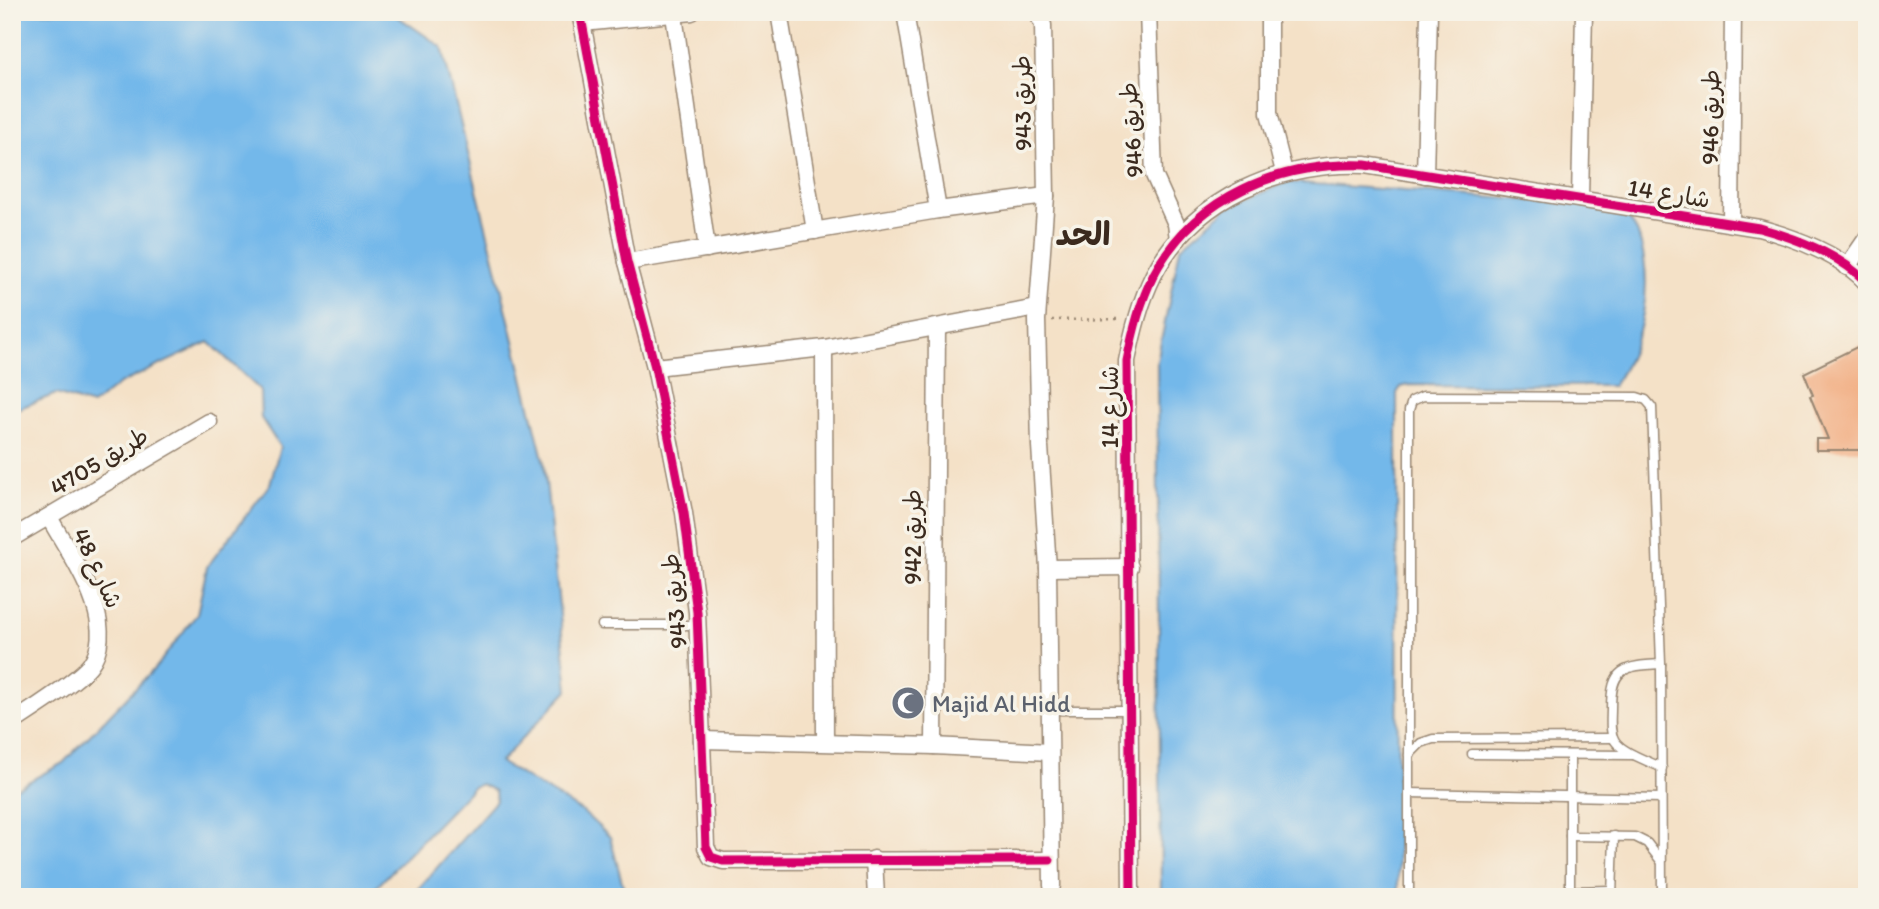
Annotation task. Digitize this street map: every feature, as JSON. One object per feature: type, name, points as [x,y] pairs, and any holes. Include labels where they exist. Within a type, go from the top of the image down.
[{"type":"street","name":"طريق 943","points":[[692,12],[581,18],[627,262],[655,367],[684,513],[697,625],[706,847],[711,857],[723,861],[1050,860]]},
{"type":"street","points":[[779,12],[815,231]]},
{"type":"street","points":[[905,12],[938,210]]},
{"type":"street","name":"طريق 943","points":[[1037,12],[1043,25],[1046,196],[1037,314],[1040,446],[1048,568],[1052,886]]},
{"type":"street","name":"طريق 946","points":[[1148,12],[1154,175],[1176,224],[1178,239]]},
{"type":"street","points":[[1269,12],[1269,113],[1284,172]]},
{"type":"street","points":[[1425,175],[1429,12]]},
{"type":"street","points":[[1580,199],[1584,12]]},
{"type":"street","name":"طريق 946","points":[[1731,223],[1734,12]]},
{"type":"street","points":[[674,15],[707,249]]},
{"type":"street","name":"شارع 14","points":[[1131,897],[1127,361],[1136,318],[1154,274],[1178,239],[1214,205],[1240,190],[1284,172],[1338,164],[1731,223],[1786,236],[1847,267],[1867,282]]},
{"type":"street","points":[[627,262],[938,210],[1046,196]]},
{"type":"street","points":[[1847,267],[1867,238]]},
{"type":"street","points":[[655,367],[824,348],[1037,314]]},
{"type":"street","name":"طريق 942","points":[[934,746],[937,329]]},
{"type":"street","points":[[824,348],[825,742]]},
{"type":"street","name":"طريق 4705","points":[[12,538],[209,422]]},
{"type":"street","name":"شارع 48","points":[[13,720],[89,667],[101,640],[100,618],[91,593],[49,517]]},
{"type":"street","points":[[1048,568],[1130,567]]},
{"type":"street","points":[[702,740],[825,742],[1049,752]]},
{"type":"street","points":[[874,859],[876,897]]},
{"type":"lane","points":[[1409,897],[1409,410],[1412,401],[1419,396],[1637,397],[1649,403],[1653,412],[1661,664],[1662,897]]},
{"type":"lane","points":[[603,625],[697,625]]},
{"type":"lane","points":[[1661,664],[1629,668],[1615,676],[1611,686],[1613,738],[1620,746],[1662,768]]},
{"type":"lane","points":[[1049,710],[1130,710]]},
{"type":"lane","points":[[1409,757],[1421,743],[1433,739],[1613,738]]},
{"type":"lane","points":[[1472,754],[1638,755]]},
{"type":"lane","points":[[1570,755],[1570,894],[1612,893],[1614,836]]},
{"type":"lane","points":[[1409,793],[1661,798]]},
{"type":"lane","points":[[1570,836],[1642,839],[1661,861]]},
{"type":"path","points":[[1037,314],[1136,318]]},
{"type":"water","points":[[12,12],[391,12],[442,47],[544,463],[568,690],[500,762],[583,812],[610,837],[626,897],[411,897],[496,801],[495,791],[481,784],[473,787],[367,897],[12,897],[12,794],[15,789],[63,763],[156,667],[197,614],[207,567],[270,484],[280,447],[261,418],[260,390],[209,342],[119,384],[92,405],[56,394],[12,411]]},
{"type":"water","points":[[1287,182],[1619,207],[1637,231],[1643,253],[1643,313],[1632,351],[1613,386],[1409,385],[1401,387],[1397,393],[1398,897],[1161,897],[1157,361],[1180,248],[1226,208]]},
{"type":"building","points":[[1867,342],[1867,450],[1816,450],[1816,439],[1828,439],[1810,396],[1813,395],[1804,373]]},
{"type":"cycle path","points":[[580,12],[627,262],[655,367],[684,513],[697,612],[706,847],[711,857],[723,861],[1050,860]]},
{"type":"cycle path","points":[[1131,897],[1127,361],[1138,317],[1154,274],[1171,247],[1192,224],[1217,204],[1243,189],[1272,178],[1302,170],[1365,165],[1759,228],[1831,255],[1867,283]]},
{"type":"place","name":"Majid Al Hidd","points":[[908,703]]},
{"type":"district","name":"الحد","points":[[1083,234]]}]
